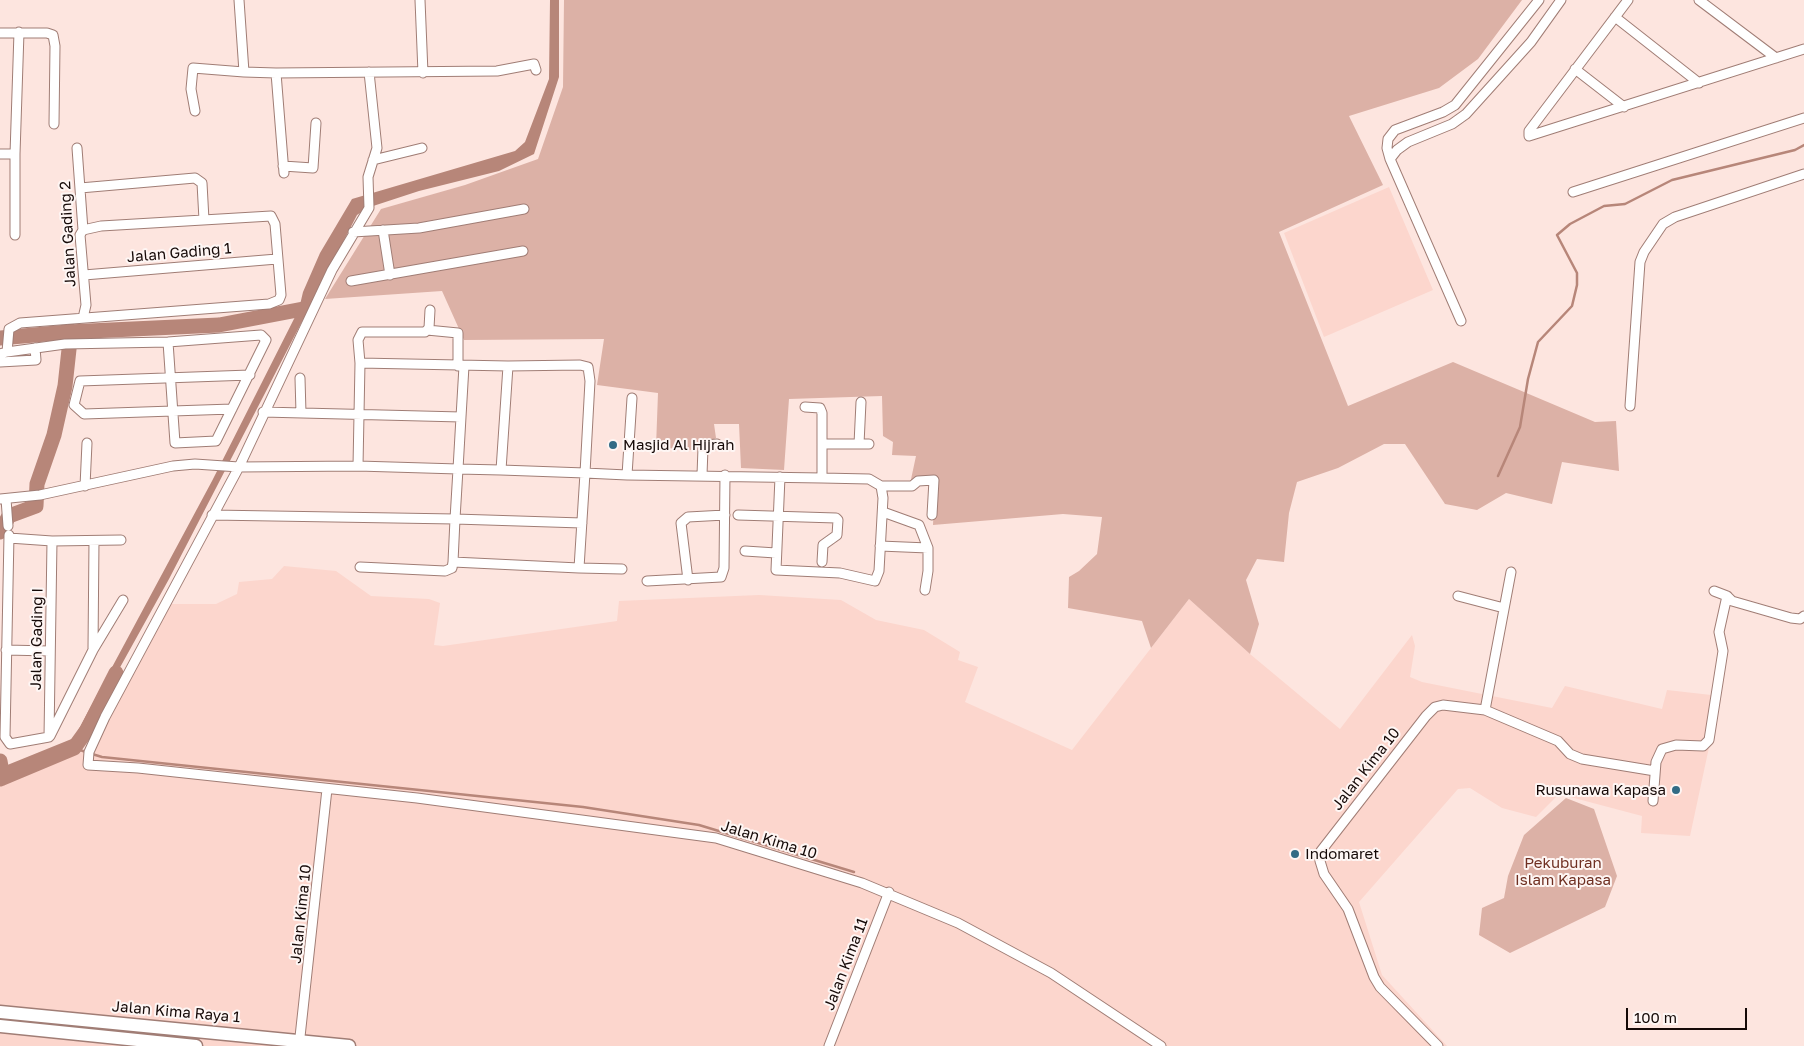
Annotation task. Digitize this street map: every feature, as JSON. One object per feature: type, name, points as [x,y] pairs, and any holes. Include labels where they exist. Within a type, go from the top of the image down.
[{"type":"main road","name":"Jalan Kima Raya 1","points":[[0,1012],[300,1044],[349,1046]]},
{"type":"main road","points":[[0,1026],[196,1046]]},
{"type":"street","points":[[239,0],[244,72]]},
{"type":"street","points":[[420,0],[423,73]]},
{"type":"street","points":[[1461,321],[1390,159],[1387,148],[1388,139],[1395,130],[1443,112],[1455,105],[1539,0]]},
{"type":"street","points":[[1390,159],[1397,150],[1408,142],[1452,124],[1466,114],[1531,42],[1561,0]]},
{"type":"street","points":[[1628,0],[1528,132],[1529,136],[1804,49]]},
{"type":"street","points":[[1699,0],[1776,58]]},
{"type":"street","points":[[1615,17],[1699,83]]},
{"type":"street","points":[[15,235],[15,154],[19,32]]},
{"type":"street","points":[[0,33],[47,32],[54,37],[54,124]]},
{"type":"street","points":[[195,111],[191,89],[193,68],[276,73],[423,73],[497,70],[534,64],[536,70]]},
{"type":"street","points":[[1576,69],[1624,107]]},
{"type":"street","points":[[369,72],[377,140],[368,177],[369,208],[366,216],[353,232],[314,307],[212,515],[582,523]]},
{"type":"street","points":[[276,73],[284,169],[313,168],[316,123]]},
{"type":"street","points":[[1573,192],[1804,118]]},
{"type":"street","name":"Jalan Gading 2","points":[[77,148],[83,230],[80,235],[86,305],[83,318]]},
{"type":"street","points":[[373,160],[422,148]]},
{"type":"street","points":[[0,154],[15,154]]},
{"type":"street","points":[[1630,406],[1640,262],[1644,252],[1663,224],[1675,216],[1804,174]]},
{"type":"street","points":[[80,188],[195,178],[202,183],[204,220]]},
{"type":"street","points":[[353,232],[419,228],[524,209]]},
{"type":"street","points":[[83,230],[101,226],[271,216],[275,224],[280,300],[275,302],[20,323],[9,329],[4,350],[65,344],[168,342],[261,335],[266,340],[250,376],[216,441],[175,443],[168,342]]},
{"type":"street","points":[[383,230],[390,275]]},
{"type":"street","points":[[351,281],[523,251]]},
{"type":"street","name":"Jalan Gading 1","points":[[84,275],[277,259]]},
{"type":"street","points":[[427,330],[430,310]]},
{"type":"street","points":[[358,466],[361,414],[358,340],[362,332],[427,330],[458,333],[462,417],[452,568],[445,571],[360,566]]},
{"type":"street","points":[[0,362],[36,360],[35,348]]},
{"type":"street","points":[[360,362],[461,366],[580,365],[588,367],[590,381],[586,473],[579,568]]},
{"type":"street","points":[[501,470],[508,366]]},
{"type":"street","points":[[232,410],[84,414],[74,405],[80,381],[170,380],[250,376]]},
{"type":"street","points":[[300,378],[301,413]]},
{"type":"street","points":[[627,474],[632,398]]},
{"type":"street","points":[[859,444],[861,402]]},
{"type":"street","points":[[805,407],[822,410],[822,478]]},
{"type":"street","points":[[264,412],[462,417]]},
{"type":"street","points":[[85,486],[87,443]]},
{"type":"street","points":[[702,475],[703,448],[717,444]]},
{"type":"street","points":[[822,444],[869,444]]},
{"type":"street","points":[[8,526],[3,499],[85,486],[173,466],[218,465],[358,466],[869,479],[881,486],[912,486],[918,481],[934,480],[932,515]]},
{"type":"street","points":[[647,581],[718,578],[724,573],[725,475]]},
{"type":"street","points":[[780,477],[775,566],[778,570],[840,573],[872,582],[877,579],[879,571],[883,512],[881,486]]},
{"type":"street","points":[[883,512],[919,525],[928,548],[928,571],[925,590]]},
{"type":"street","name":"Jalan Kima 10","points":[[212,515],[88,755],[90,766],[138,768],[417,798],[716,838],[889,892],[958,923],[1051,973],[1161,1046]]},
{"type":"street","points":[[688,580],[681,523],[688,517],[724,515]]},
{"type":"street","points":[[738,515],[838,519],[837,535],[824,545],[822,562]]},
{"type":"street","points":[[121,540],[52,541],[9,537],[6,740],[10,744],[49,738],[92,650],[123,600]]},
{"type":"street","name":"Jalan Gading I","points":[[49,738],[52,541]]},
{"type":"street","points":[[92,650],[94,541]]},
{"type":"street","points":[[880,546],[928,548]]},
{"type":"street","points":[[745,551],[776,553]]},
{"type":"street","points":[[453,562],[579,568],[622,568]]},
{"type":"street","points":[[1485,710],[1511,572]]},
{"type":"street","points":[[1714,591],[1727,596],[1732,601],[1791,618],[1800,619],[1804,616]]},
{"type":"street","points":[[1458,596],[1504,608]]},
{"type":"street","points":[[1653,800],[1655,771],[1658,755],[1662,749],[1676,744],[1703,746],[1709,740],[1723,652],[1719,632],[1727,596]]},
{"type":"street","points":[[6,650],[50,651]]},
{"type":"street","name":"Jalan Kima 10","points":[[1438,1046],[1380,987],[1374,977],[1348,909],[1324,874],[1320,850],[1435,707],[1443,705],[1485,710],[1558,741],[1570,754],[1582,760],[1655,771]]},
{"type":"street","name":"Jalan Kima 10","points":[[300,1044],[327,789]]},
{"type":"street","name":"Jalan Kima 11","points":[[829,1046],[889,892]]},
{"type":"shaded area","points":[[550,0],[559,0],[559,77],[534,154],[499,171],[419,191],[367,208],[357,215],[169,579],[77,745],[0,779],[0,768],[74,738],[212,481],[299,309],[303,292],[320,253],[352,199],[515,151],[525,142],[549,79]]},
{"type":"shaded area","points":[[1389,187],[1433,290],[1324,337],[1284,233]]},
{"type":"shaded area","points":[[284,566],[336,571],[371,596],[429,599],[440,603],[434,645],[443,646],[617,621],[619,601],[759,595],[841,600],[876,620],[924,630],[960,652],[958,660],[978,667],[965,702],[1072,750],[1189,599],[1250,654],[1340,729],[1412,635],[1415,646],[1410,677],[1422,682],[1552,708],[1565,686],[1662,709],[1667,690],[1720,696],[1690,836],[1641,833],[1642,816],[1559,794],[1536,817],[1502,808],[1470,788],[1458,789],[1359,902],[1382,975],[1447,1046],[0,1046],[0,783],[95,747],[164,609],[170,604],[216,604],[237,594],[239,582],[272,579]]},
{"type":"green space","points":[[564,0],[1522,0],[1478,59],[1439,88],[1349,116],[1383,185],[1279,232],[1348,406],[1453,362],[1595,422],[1616,421],[1619,471],[1562,462],[1552,504],[1506,493],[1477,510],[1445,504],[1405,444],[1384,444],[1338,468],[1297,482],[1289,513],[1284,562],[1257,559],[1246,580],[1259,624],[1250,654],[1189,599],[1151,648],[1142,621],[1068,608],[1069,577],[1079,571],[1097,554],[1102,517],[1063,514],[933,525],[935,482],[910,484],[916,456],[892,455],[893,442],[883,436],[882,396],[789,399],[784,470],[741,468],[739,424],[714,424],[716,438],[691,450],[656,447],[658,393],[597,385],[604,339],[464,340],[442,291],[325,299],[381,209],[465,185],[538,159],[563,87]]},
{"type":"green space","name":"Pekuburan Islam Kapasa","points":[[1566,798],[1594,809],[1617,876],[1605,907],[1510,953],[1479,935],[1482,908],[1504,898],[1508,876],[1524,835]]},
{"type":"waterway","points":[[1498,476],[1520,427],[1528,379],[1538,342],[1572,306],[1577,285],[1577,273],[1557,235],[1570,224],[1604,206],[1625,204],[1672,180],[1795,150],[1804,145]]},
{"type":"waterway","points":[[0,338],[68,332],[219,325],[303,309]]},
{"type":"waterway","points":[[0,532],[9,516],[36,506],[37,484],[54,435],[65,386],[71,331]]},
{"type":"waterway","points":[[0,779],[74,748],[87,730],[116,673]]},
{"type":"waterway","points":[[74,748],[86,752]]},
{"type":"waterway","points":[[92,754],[102,757],[583,807],[699,825],[854,872]]},
{"type":"waterway","points":[[0,761],[3,778]]},
{"type":"place","name":"Masjid Al Hijrah","points":[[613,445]]},
{"type":"place","name":"Rusunawa Kapasa","points":[[1676,790]]},
{"type":"place","name":"Indomaret","points":[[1295,854]]}]
